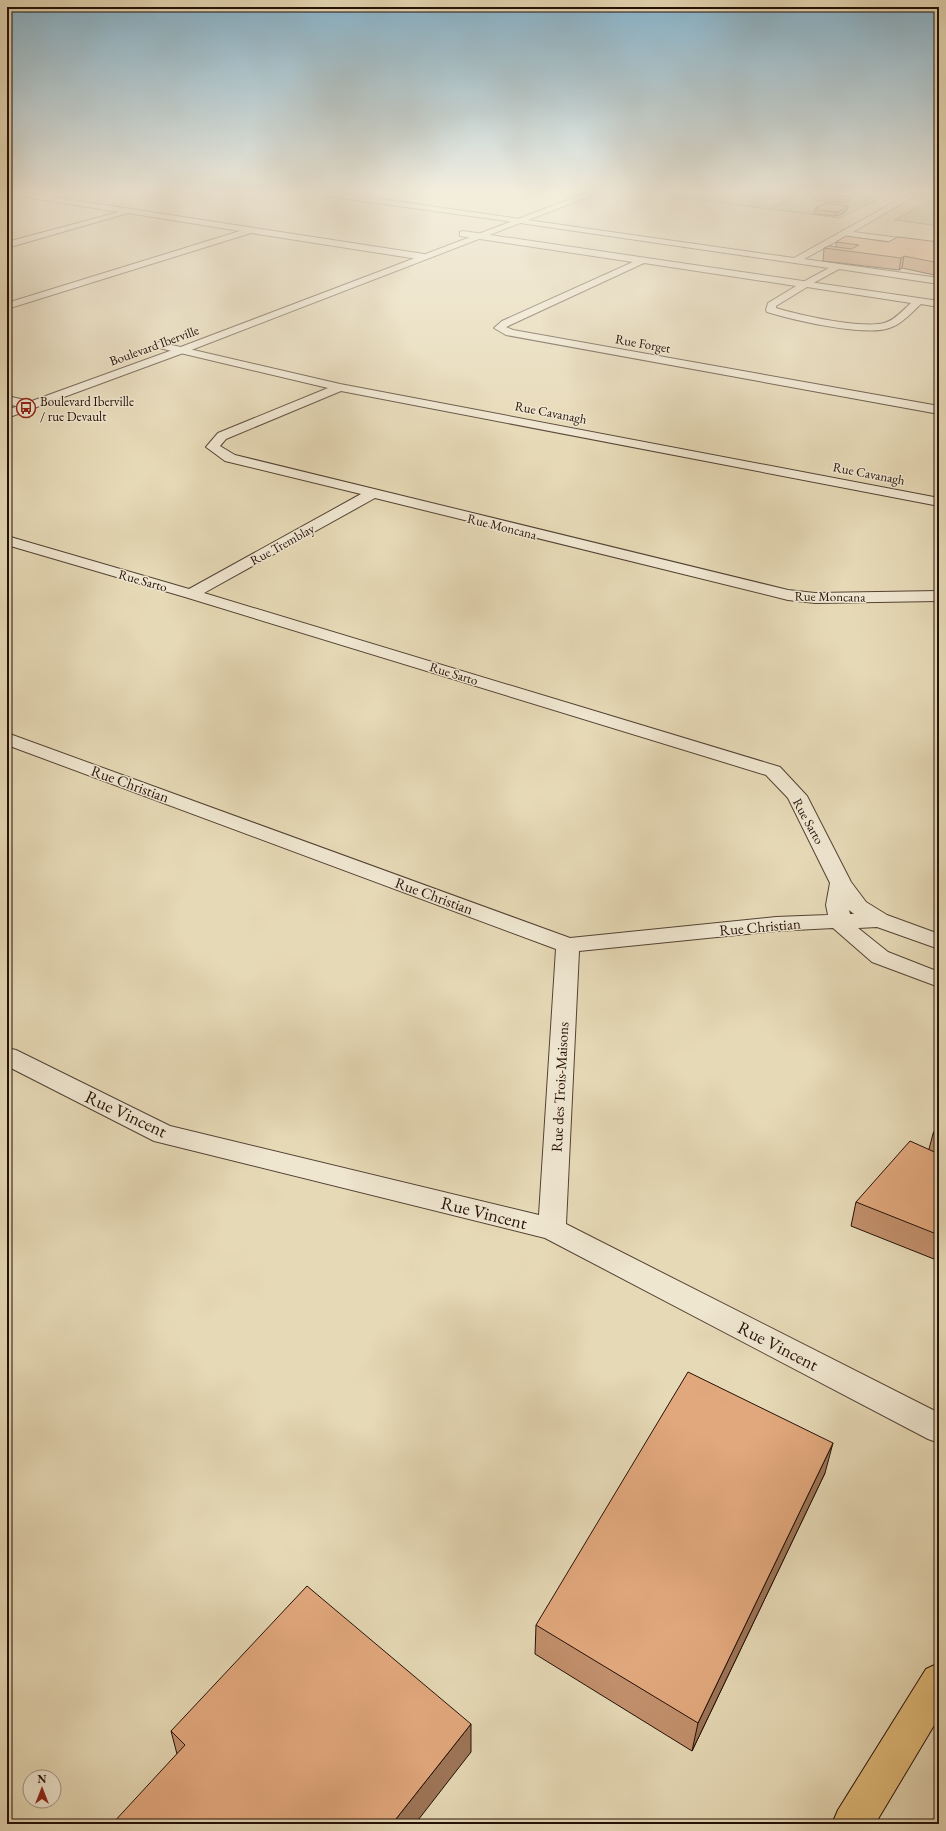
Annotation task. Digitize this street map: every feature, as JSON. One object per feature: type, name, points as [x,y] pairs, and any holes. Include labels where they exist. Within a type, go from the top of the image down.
[{"type":"main road","points":[[852,1824],[939,1682]]},
{"type":"street","points":[[7,306],[105,275]]},
{"type":"street","name":"Boulevard Iberville","points":[[7,414],[182,350],[376,275]]},
{"type":"street","name":"Rue Forget","points":[[610,275],[506,323],[499,328],[510,334],[939,410]]},
{"type":"street","points":[[745,275],[939,304]]},
{"type":"street","points":[[806,284],[771,305],[771,310],[785,315],[858,327],[876,327],[887,326],[919,301]]},
{"type":"street","name":"Boulevard Iberville","points":[[155,346],[174,339]]},
{"type":"street","name":"Rue Cavanagh","points":[[155,346],[182,350],[340,387],[939,502]]},
{"type":"street","name":"Rue Moncana","points":[[340,387],[222,436],[212,447],[230,458],[788,595],[814,598],[939,596]]},
{"type":"street","points":[[7,400],[22,394]]},
{"type":"street","points":[[7,400],[30,405]]},
{"type":"street","name":"Rue Tremblay","points":[[191,594],[372,494]]},
{"type":"street","name":"Rue Sarto","points":[[7,540],[191,594],[773,771],[797,796],[842,883],[858,907],[879,920],[939,942]]},
{"type":"street","name":"Rue Christian","points":[[7,739],[568,945],[776,924],[879,920]]},
{"type":"street","points":[[842,883],[837,905],[842,926],[880,957],[939,980]]},
{"type":"street","name":"Rue des Trois-Maisons","points":[[552,1229],[568,945]]},
{"type":"street","name":"Rue Vincent","points":[[7,1056],[163,1134],[552,1229],[939,1428]]},
{"type":"lane","points":[[806,284],[822,275]]},
{"type":"lane","points":[[894,275],[939,282]]},
{"type":"building","points":[[939,1122],[939,1136],[933,1134]]},
{"type":"building","points":[[910,1141],[939,1154],[939,1235],[856,1202]]},
{"type":"building","points":[[688,1372],[833,1443],[698,1723],[536,1625]]},
{"type":"building","points":[[307,1586],[471,1724],[392,1824],[112,1824],[185,1745],[171,1731]]},
{"type":"place","name":"Boulevard Iberville / rue Devault","points":[[26,408]]}]
